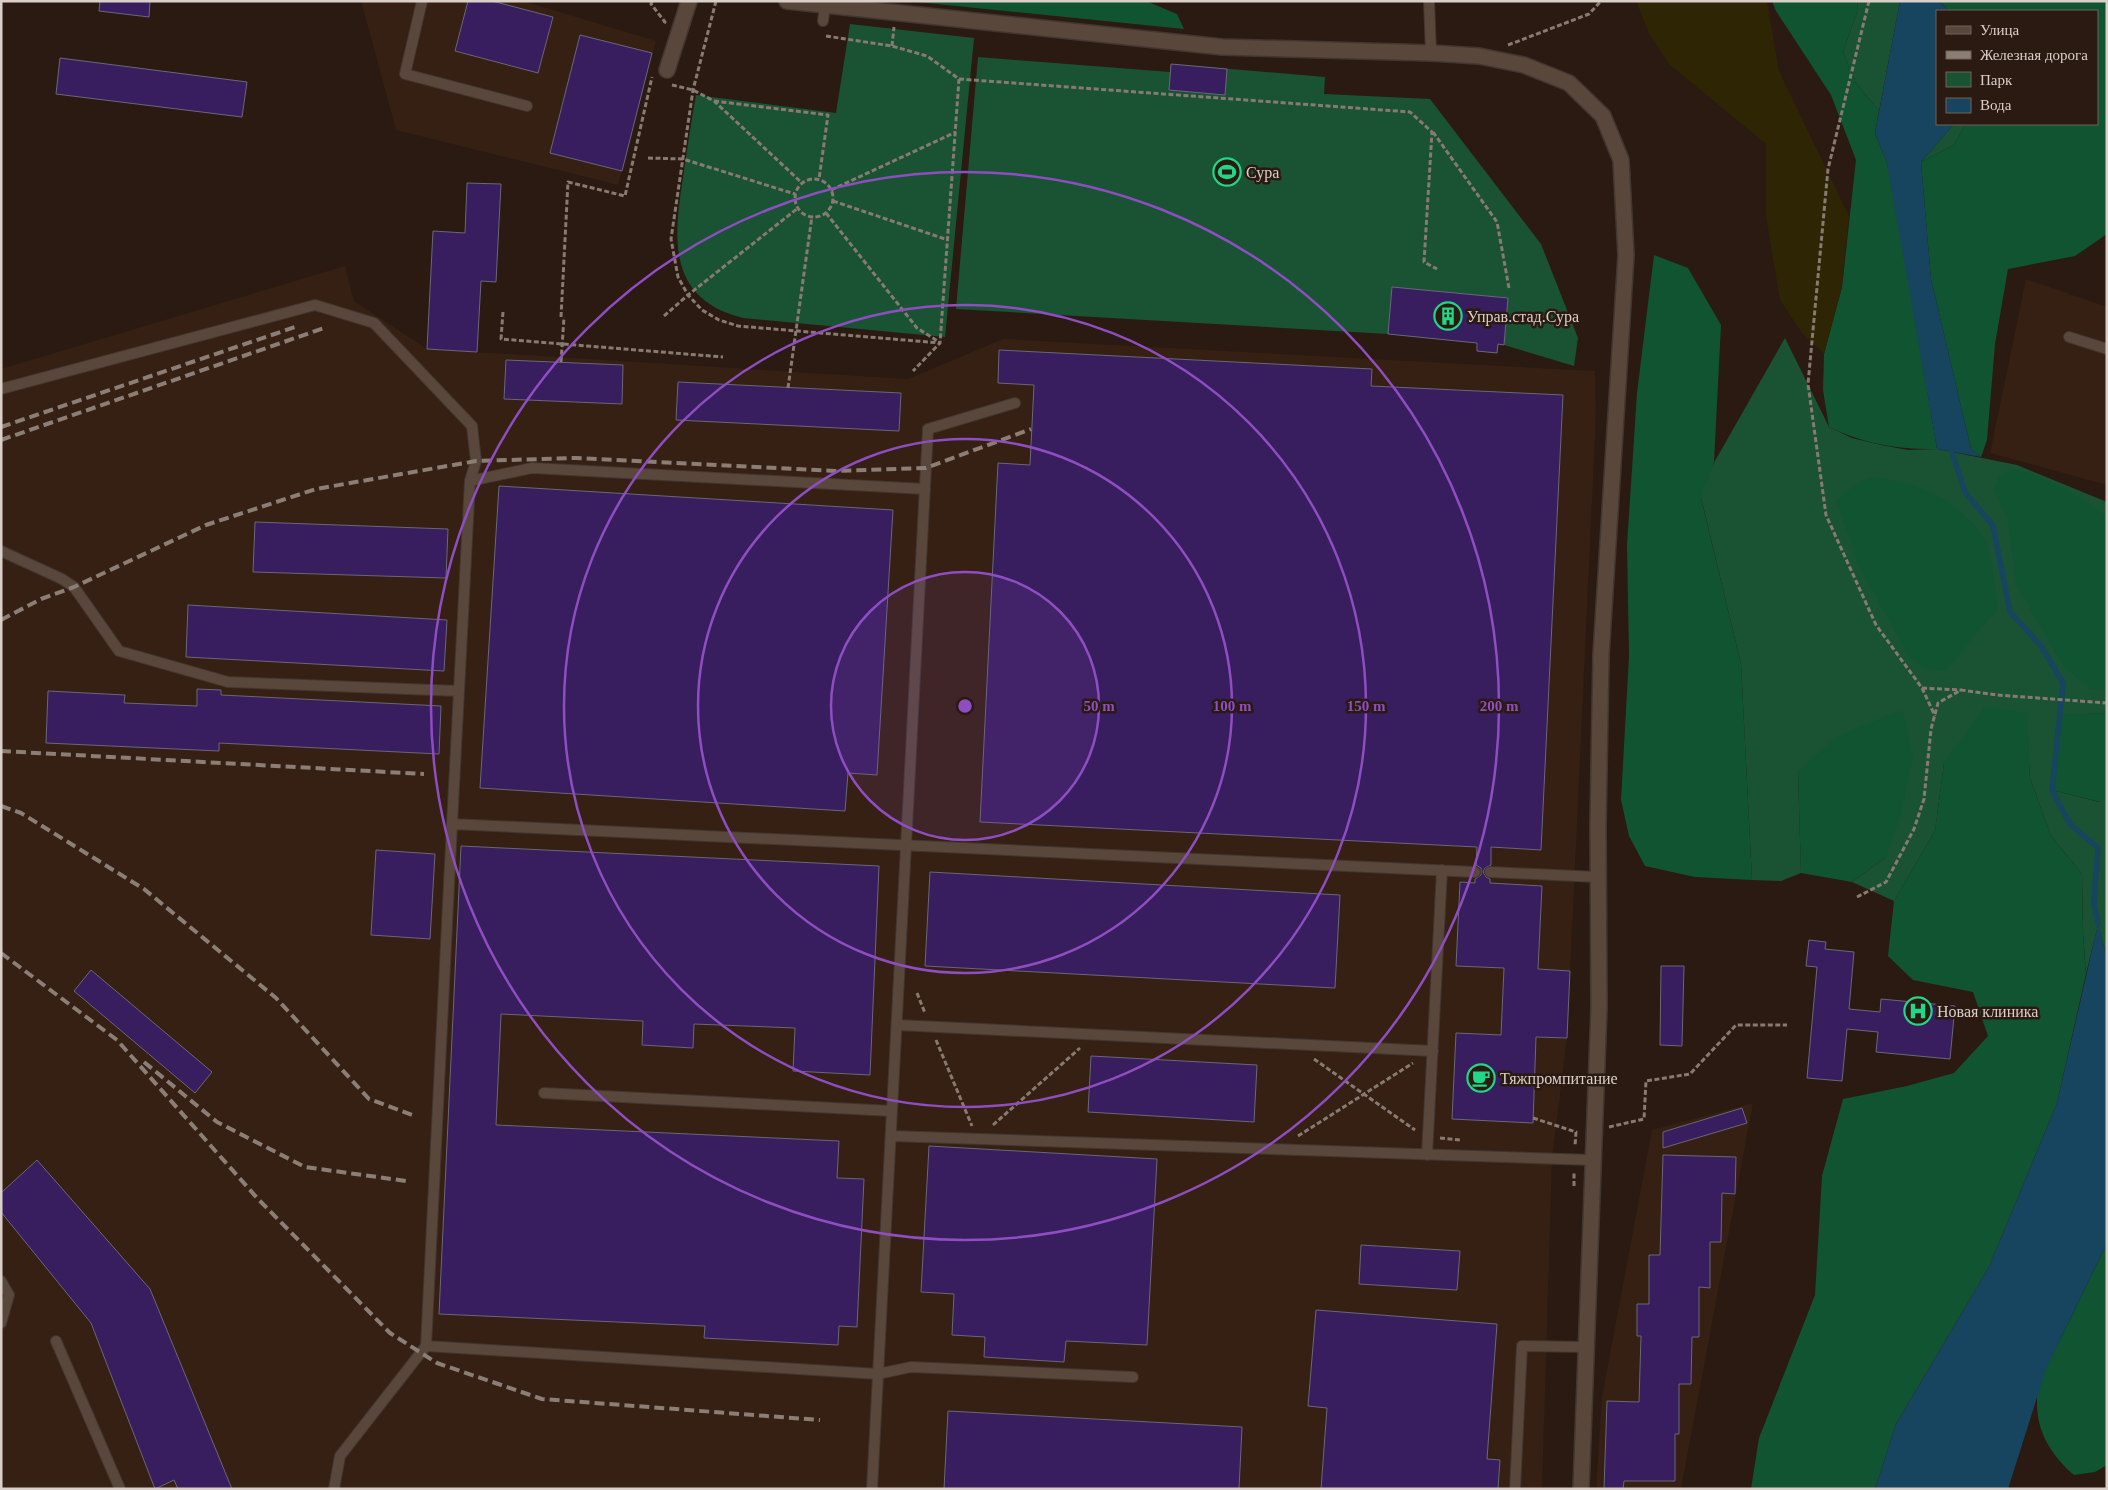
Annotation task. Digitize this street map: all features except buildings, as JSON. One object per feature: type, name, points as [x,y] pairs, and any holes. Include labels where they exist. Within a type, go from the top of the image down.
[{"type":"street","points":[[662,74],[689,1]]},
{"type":"street","points":[[787,1],[1222,47],[1479,56],[1524,65],[1569,83],[1603,116],[1621,160],[1626,255],[1602,655],[1597,877],[1599,1008],[1592,1160],[1582,1489]]},
{"type":"lane","points":[[422,1],[406,74],[527,106]]},
{"type":"lane","points":[[1429,1],[1431,53]]},
{"type":"lane","points":[[823,21],[825,5]]},
{"type":"lane","points":[[1,389],[315,305],[374,323],[472,426],[476,461],[470,481],[426,1346],[340,1456],[334,1489]]},
{"type":"lane","points":[[2069,336],[2107,349]]},
{"type":"lane","points":[[872,1489],[928,429],[1015,403]]},
{"type":"lane","points":[[470,481],[532,468],[925,489]]},
{"type":"lane","points":[[1,551],[54,575],[74,588],[119,651],[228,682],[459,691]]},
{"type":"lane","points":[[452,824],[1475,872]]},
{"type":"lane","points":[[1428,1155],[1442,870]]},
{"type":"lane","points":[[1490,872],[1597,877]]},
{"type":"lane","points":[[897,1025],[1433,1051]]},
{"type":"lane","points":[[544,1094],[892,1111]]},
{"type":"lane","points":[[891,1136],[1592,1160]]},
{"type":"lane","points":[[1,1281],[9,1295],[1,1323]]},
{"type":"lane","points":[[56,1341],[120,1489]]},
{"type":"lane","points":[[426,1346],[878,1374],[911,1367],[1133,1377]]},
{"type":"lane","points":[[1516,1489],[1522,1346],[1586,1347]]},
{"type":"path","points":[[652,1],[651,4],[665,22],[662,31]]},
{"type":"path","points":[[716,1],[693,90],[671,239],[678,277],[688,295],[702,310],[719,320],[738,326],[940,343]]},
{"type":"path","points":[[1506,46],[1589,14],[1601,1]]},
{"type":"path","points":[[1869,1],[1828,169],[1808,384],[1826,515],[1876,626],[1922,688],[1935,716]]},
{"type":"path","points":[[826,36],[892,46],[927,56],[959,79],[1410,112],[1432,132],[1497,222],[1509,288]]},
{"type":"path","points":[[561,362],[568,182],[625,196],[662,74],[714,101],[802,183]]},
{"type":"path","points":[[912,371],[940,343],[959,79]]},
{"type":"path","points":[[714,101],[828,115],[819,179]]},
{"type":"path","points":[[831,190],[956,132]]},
{"type":"path","points":[[1432,132],[1424,262],[1438,268]]},
{"type":"path","points":[[648,158],[683,159],[795,194]]},
{"type":"path","points":[[819,179],[831,190],[833,201],[826,213],[812,216],[806,215],[798,208],[795,194],[802,183],[807,180],[819,179]]},
{"type":"path","points":[[833,201],[948,240]]},
{"type":"path","points":[[664,316],[798,208]]},
{"type":"path","points":[[826,213],[917,328],[940,343]]},
{"type":"path","points":[[788,388],[812,216]]},
{"type":"path","points":[[503,312],[501,339],[723,357]]},
{"type":"path","points":[[1922,688],[2107,703]]},
{"type":"path","points":[[1857,897],[1886,882],[1914,829],[1924,799],[1931,729],[1938,703],[1961,690]]},
{"type":"path","points":[[917,993],[978,1139],[1095,1034]]},
{"type":"path","points":[[1533,1118],[1576,1132],[1644,1119],[1646,1081],[1690,1074],[1736,1025],[1788,1025]]},
{"type":"path","points":[[1292,1044],[1418,1133],[1428,1155]]},
{"type":"path","points":[[1277,1149],[1433,1051]]},
{"type":"path","points":[[1575,1144],[1576,1132]]},
{"type":"shaded area","points":[[361,1],[523,1],[656,41],[618,185],[396,130]]},
{"type":"shaded area","points":[[345,266],[354,301],[427,349],[908,379],[1003,339],[1595,371],[1596,414],[1567,1038],[1552,1159],[1542,1489],[1,1489],[1,369]]},
{"type":"shaded area","points":[[2026,279],[2107,307],[2107,485],[1990,453]]},
{"type":"shaded area","points":[[1753,1103],[1681,1489],[1596,1489],[1602,1397],[1652,1130]]},
{"type":"green space","points":[[907,1],[1146,1],[1177,14],[1184,29]]},
{"type":"green space","points":[[1772,1],[1858,1],[1857,12],[1843,52],[1856,83],[1879,111],[1875,133],[1887,163],[1894,194],[1937,449],[1882,445],[1855,438],[1829,427],[1823,390],[1824,354],[1842,287],[1856,160],[1831,95],[1776,11]]},
{"type":"green space","points":[[1858,1],[1900,1],[1879,111],[1856,83],[1843,52],[1857,12]]},
{"type":"green space","points":[[1939,1],[2107,1],[2107,234],[2075,256],[2008,269],[1995,344],[1987,440],[1981,457],[1971,449],[1931,279],[1921,162],[1954,145],[1965,125],[2098,125],[2098,10],[1948,10]]},
{"type":"green space","points":[[850,24],[974,38],[945,337],[743,318],[718,309],[701,297],[688,282],[681,264],[678,245],[680,201],[696,95],[836,113]]},
{"type":"green space","name":"Сура","points":[[978,57],[1170,72],[1171,64],[1325,77],[1324,94],[1430,99],[1541,244],[1578,338],[1574,366],[1498,344],[1497,353],[1477,351],[1477,343],[1388,334],[956,309]]},
{"type":"green space","points":[[1953,125],[1965,125],[1954,145],[1921,162]]},
{"type":"green space","points":[[1654,255],[1688,268],[1721,325],[1714,462],[1701,498],[1741,664],[1752,880],[1695,877],[1645,866],[1629,836],[1621,800],[1629,656],[1627,545],[1637,393]]},
{"type":"green space","points":[[1785,338],[1829,427],[1852,438],[1881,445],[1908,450],[1937,449],[2017,465],[2107,502],[2107,713],[2060,715],[2052,790],[2099,802],[2107,797],[2107,958],[2098,925],[2086,974],[2082,874],[2051,836],[2030,778],[2026,713],[1944,763],[1935,831],[1894,901],[1852,882],[1886,857],[1798,771],[1801,873],[1781,881],[1752,880],[1741,664],[1699,489]]},
{"type":"green space","points":[[2012,469],[2030,473],[2067,489],[2107,517],[2107,690],[2090,689],[2064,667],[2016,584],[2007,516],[1993,491],[1999,476]]},
{"type":"green space","points":[[1870,477],[1898,481],[1922,488],[1945,500],[1981,532],[1986,544],[1993,571],[1998,610],[1946,671],[1927,669],[1911,660],[1860,568],[1836,500]]},
{"type":"green space","points":[[1985,707],[2027,713],[2030,778],[2051,836],[2082,874],[2086,974],[2057,1103],[1989,1267],[1896,1424],[1875,1489],[1751,1489],[1759,1438],[1815,1295],[1822,1176],[1843,1099],[1907,1086],[1954,1073],[1988,1036],[1973,992],[1913,980],[1888,956],[1894,901],[1935,831],[1944,763]]},
{"type":"green space","points":[[1902,710],[1913,756],[1901,814],[1886,857],[1852,882],[1801,873],[1798,772],[1836,737]]},
{"type":"green space","points":[[2107,713],[2107,797],[2100,802],[2052,790],[2060,714]]},
{"type":"green space","points":[[2107,1243],[2107,1465],[2095,1472],[2074,1475],[2058,1459],[2046,1442],[2037,1411],[2038,1392],[2046,1367]]},
{"type":"sand","points":[[1636,1],[1767,1],[1779,71],[1849,216],[1842,287],[1824,354],[1802,333],[1780,300],[1766,217],[1766,144],[1670,65],[1649,34]]},
{"type":"water","points":[[1900,1],[1939,1],[1948,10],[1936,10],[1936,125],[1953,125],[1921,162],[1931,279],[1971,449],[1981,457],[1937,449],[1887,163],[1875,133]]},
{"type":"water","points":[[2098,924],[2107,958],[2107,1243],[2046,1369],[2008,1489],[1875,1489],[1896,1424],[1989,1267],[2057,1103]]},
{"type":"waterway","points":[[1950,446],[1965,492],[1993,526],[2010,612],[2041,646],[2063,683],[2052,790],[2070,824],[2098,848],[2094,902],[2098,924]]},
{"type":"railway","points":[[1,427],[298,326]]},
{"type":"railway","points":[[1,440],[327,327]]},
{"type":"railway","points":[[1,620],[41,599],[74,587],[206,525],[316,489],[476,461],[575,458],[835,471],[926,468],[1031,429]]},
{"type":"railway","points":[[1,751],[424,774]]},
{"type":"railway","points":[[1,806],[21,813],[144,889],[276,998],[369,1099],[415,1116]]},
{"type":"railway","points":[[1,953],[117,1040],[258,1199],[390,1333],[437,1363],[542,1399],[820,1420]]},
{"type":"railway","points":[[144,1062],[217,1122],[305,1167],[406,1181]]},
{"type":"place","name":"Сура","points":[[1227,172]]},
{"type":"place","name":"Управ.стад.Сура","points":[[1448,316]]},
{"type":"place","name":"Новая клиника","points":[[1918,1011]]},
{"type":"place","name":"Тяжпромпитание","points":[[1481,1078]]}]
